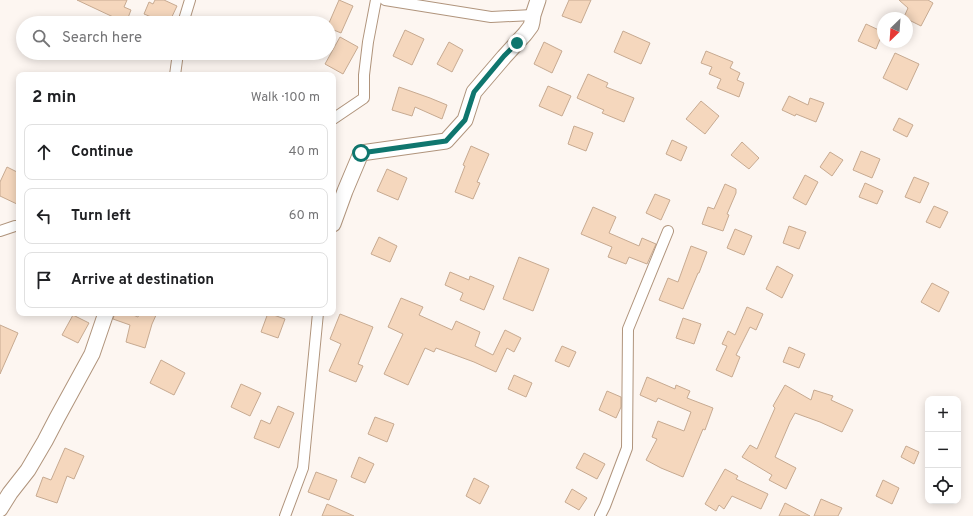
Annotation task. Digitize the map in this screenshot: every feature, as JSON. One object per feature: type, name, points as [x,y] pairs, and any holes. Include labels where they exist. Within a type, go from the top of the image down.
[{"type":"main road","points":[[336,216],[361,153],[446,141],[465,120],[474,92],[504,56],[525,34],[532,22],[538,0]]},
{"type":"main road","points":[[0,509],[10,493],[28,470],[45,441],[56,418],[92,354],[105,316]]},
{"type":"street","points":[[185,16],[190,0]]},
{"type":"street","points":[[336,117],[364,98],[364,75],[368,42],[376,0]]},
{"type":"street","points":[[385,0],[491,17],[533,15]]},
{"type":"street","points":[[175,72],[177,60]]},
{"type":"street","points":[[0,231],[16,226]]},
{"type":"street","points":[[600,516],[627,448],[628,329],[668,232]]},
{"type":"street","points":[[285,516],[304,468],[318,316]]},
{"type":"building","points":[[77,0],[127,0],[124,7],[131,10],[129,16],[111,16]]},
{"type":"building","points":[[155,0],[164,0],[177,6],[172,16],[149,16],[144,14],[149,2],[153,4]]},
{"type":"building","points":[[339,0],[353,6],[341,33],[336,31],[336,16],[332,16]]},
{"type":"building","points":[[569,0],[591,0],[581,23],[562,16]]},
{"type":"building","points":[[899,0],[928,0],[933,3],[921,26],[913,22],[913,12],[906,12],[908,8]]},
{"type":"building","points":[[866,24],[877,29],[876,49],[858,41]]},
{"type":"building","points":[[405,30],[424,39],[412,65],[393,56]]},
{"type":"building","points":[[623,31],[650,43],[641,64],[614,52]]},
{"type":"building","points":[[340,37],[358,47],[343,74],[325,64],[327,60],[336,60],[336,44]]},
{"type":"building","points":[[449,42],[463,50],[452,72],[437,64]]},
{"type":"building","points":[[544,42],[562,51],[552,73],[534,64]]},
{"type":"building","points":[[706,51],[733,62],[730,68],[740,73],[737,80],[744,83],[739,97],[717,88],[721,79],[709,74],[712,67],[701,63]]},
{"type":"building","points":[[895,53],[919,64],[907,90],[883,78]]},
{"type":"building","points":[[588,74],[608,83],[606,87],[634,98],[624,122],[602,113],[604,110],[577,98]]},
{"type":"building","points":[[548,86],[571,96],[562,116],[539,106]]},
{"type":"building","points":[[399,87],[447,105],[442,119],[415,107],[412,116],[392,110]]},
{"type":"building","points":[[789,96],[808,105],[810,98],[824,103],[816,122],[796,114],[795,116],[782,110]]},
{"type":"building","points":[[701,101],[719,116],[705,134],[686,119]]},
{"type":"building","points":[[899,118],[913,125],[907,137],[893,130]]},
{"type":"building","points":[[574,126],[593,133],[586,151],[568,144]]},
{"type":"building","points":[[672,140],[687,147],[681,161],[666,154]]},
{"type":"building","points":[[742,142],[759,158],[749,169],[731,155]]},
{"type":"building","points":[[471,146],[489,154],[477,182],[480,183],[473,199],[455,192],[465,166],[463,165]]},
{"type":"building","points":[[861,151],[880,159],[872,178],[853,170]]},
{"type":"building","points":[[830,152],[843,160],[832,176],[820,167]]},
{"type":"building","points":[[7,167],[16,172],[16,204],[0,196],[0,182]]},
{"type":"building","points":[[387,169],[407,178],[398,200],[377,191]]},
{"type":"building","points":[[805,175],[818,182],[806,205],[793,198]]},
{"type":"building","points":[[914,177],[929,183],[920,203],[905,197]]},
{"type":"building","points":[[865,183],[883,191],[877,204],[859,197]]},
{"type":"building","points":[[725,184],[736,189],[736,193],[727,214],[729,215],[723,231],[702,224],[708,207],[714,209]]},
{"type":"building","points":[[655,194],[670,200],[661,220],[646,213]]},
{"type":"building","points":[[934,206],[948,212],[940,228],[926,222]]},
{"type":"building","points":[[593,207],[616,217],[609,233],[639,246],[642,238],[656,244],[647,264],[629,257],[626,264],[608,257],[612,247],[581,234]]},
{"type":"building","points":[[789,226],[806,232],[799,249],[783,243]]},
{"type":"building","points":[[735,229],[752,236],[744,255],[727,248]]},
{"type":"building","points":[[379,237],[397,246],[390,262],[371,254]]},
{"type":"building","points":[[691,246],[707,252],[683,309],[659,300],[668,278],[678,282]]},
{"type":"building","points":[[519,257],[549,269],[533,311],[503,299]]},
{"type":"building","points":[[777,266],[793,275],[782,298],[766,289]]},
{"type":"building","points":[[450,272],[469,280],[470,276],[494,286],[484,310],[460,300],[463,293],[445,285]]},
{"type":"building","points":[[932,283],[949,292],[939,312],[921,302]]},
{"type":"building","points":[[401,298],[423,307],[419,315],[452,330],[456,321],[480,332],[475,346],[493,355],[505,330],[521,338],[514,352],[507,348],[496,372],[436,348],[434,352],[425,348],[408,385],[384,374],[403,334],[388,327]]},
{"type":"building","points":[[747,307],[763,314],[756,330],[750,327],[736,355],[740,357],[732,377],[716,370],[727,346],[722,344],[728,331],[735,335]]},
{"type":"building","points":[[340,314],[373,327],[358,364],[363,366],[356,382],[329,371],[341,344],[330,339]]},
{"type":"building","points":[[72,316],[89,323],[78,343],[62,335]]},
{"type":"building","points":[[114,316],[156,316],[145,348],[126,342],[130,325],[113,319]]},
{"type":"building","points":[[267,316],[276,316],[285,319],[278,338],[261,332]]},
{"type":"building","points":[[683,318],[701,324],[694,344],[676,338]]},
{"type":"building","points":[[0,325],[18,333],[0,374]]},
{"type":"building","points":[[562,346],[576,352],[569,367],[555,361]]},
{"type":"building","points":[[789,347],[805,354],[799,368],[783,362]]},
{"type":"building","points":[[161,360],[185,373],[174,395],[150,383]]},
{"type":"building","points":[[514,375],[532,383],[526,397],[508,389]]},
{"type":"building","points":[[647,377],[675,389],[676,385],[690,391],[687,398],[713,408],[705,430],[703,429],[683,477],[646,460],[657,439],[652,437],[658,421],[684,431],[691,412],[658,398],[656,402],[640,395]]},
{"type":"building","points":[[241,384],[261,393],[250,416],[231,407]]},
{"type":"building","points":[[785,385],[811,400],[814,390],[833,396],[831,400],[853,410],[842,432],[795,413],[775,457],[796,468],[786,489],[769,480],[772,475],[742,457],[750,445],[757,449],[775,408],[773,406]]},
{"type":"building","points":[[607,391],[621,397],[621,407],[616,418],[599,410]]},
{"type":"building","points":[[278,406],[294,413],[279,448],[254,438],[261,420],[270,424]]},
{"type":"building","points":[[375,417],[394,424],[387,442],[368,434]]},
{"type":"building","points":[[906,446],[919,452],[914,464],[901,457]]},
{"type":"building","points":[[65,448],[84,456],[74,479],[67,476],[57,503],[36,496],[43,477],[51,480]]},
{"type":"building","points":[[584,453],[605,464],[597,479],[576,468]]},
{"type":"building","points":[[359,457],[374,464],[365,483],[351,477]]},
{"type":"building","points":[[725,469],[738,476],[736,479],[768,494],[761,509],[732,496],[724,509],[719,505],[716,511],[705,504]]},
{"type":"building","points":[[316,472],[337,480],[329,500],[308,492]]},
{"type":"building","points":[[474,478],[489,486],[480,504],[466,496]]},
{"type":"building","points":[[883,480],[899,488],[892,504],[876,496]]},
{"type":"building","points":[[572,489],[587,498],[579,510],[565,502]]},
{"type":"building","points":[[821,499],[842,508],[838,516],[814,516]]},
{"type":"building","points":[[785,503],[810,516],[779,516]]},
{"type":"building","points":[[327,504],[354,516],[322,516]]},
{"type":"route","points":[[361,153],[446,141],[465,120],[474,92],[517,43]]}]
